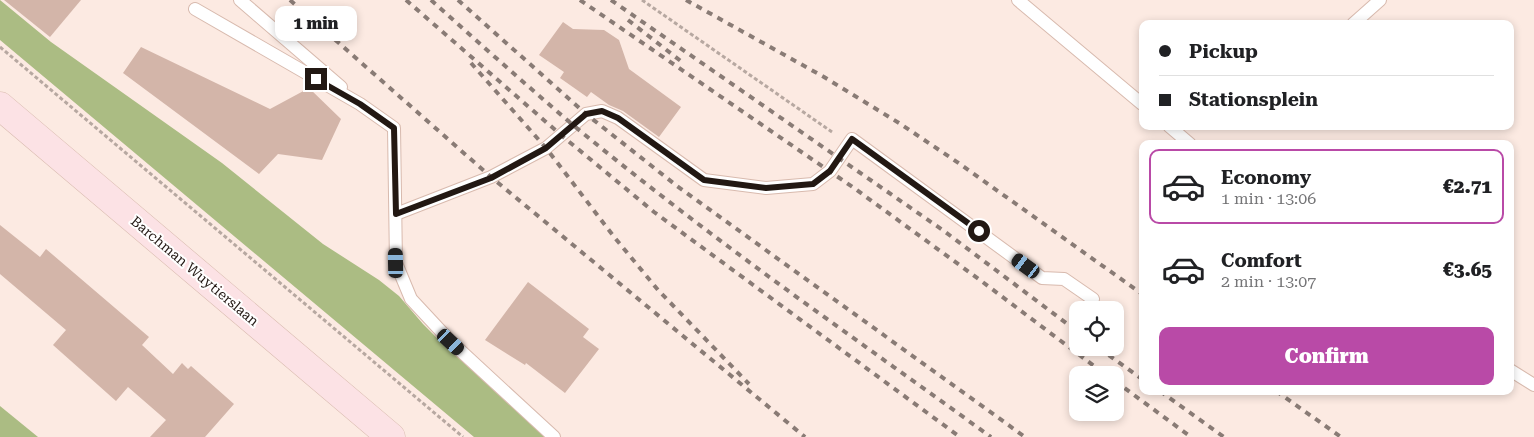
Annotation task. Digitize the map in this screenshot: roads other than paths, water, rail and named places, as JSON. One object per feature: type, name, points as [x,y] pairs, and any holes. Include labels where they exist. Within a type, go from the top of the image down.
[{"type":"main road","name":"Barchman Wuytierslaan","points":[[0,106],[391,437]]},
{"type":"lane","points":[[240,0],[360,104]]},
{"type":"lane","points":[[1018,0],[1139,101]]},
{"type":"lane","points":[[1358,20],[1380,0]]},
{"type":"lane","points":[[195,9],[360,104],[394,128],[396,263],[411,299],[451,342],[554,437]]},
{"type":"lane","points":[[396,214],[491,178],[546,148],[586,114],[602,111],[618,118],[704,180],[766,188],[813,184],[830,171],[852,139],[1042,278],[1064,279],[1093,299]]},
{"type":"lane","points":[[1174,130],[1185,140]]},
{"type":"lane","points":[[1514,372],[1534,385]]},
{"type":"railway","points":[[290,0],[491,177],[805,437]]},
{"type":"railway","points":[[406,0],[561,135],[654,212],[960,437]]},
{"type":"railway","points":[[431,0],[573,125],[675,206],[727,246],[991,437]]},
{"type":"railway","points":[[458,0],[586,114],[677,186],[1025,437]]},
{"type":"railway","points":[[580,0],[854,188],[1094,366]]},
{"type":"railway","points":[[611,0],[944,231],[1069,325]]},
{"type":"railway","points":[[686,0],[824,77],[899,123],[960,164],[1139,292]]},
{"type":"railway","points":[[628,20],[682,62]]},
{"type":"railway","points":[[471,63],[546,148],[615,238],[658,290],[749,384]]},
{"type":"railway","points":[[1110,356],[1139,377]]},
{"type":"railway","points":[[1124,388],[1191,437]]},
{"type":"railway","points":[[1166,395],[1224,437]]},
{"type":"railway","points":[[1282,395],[1341,437]]}]
